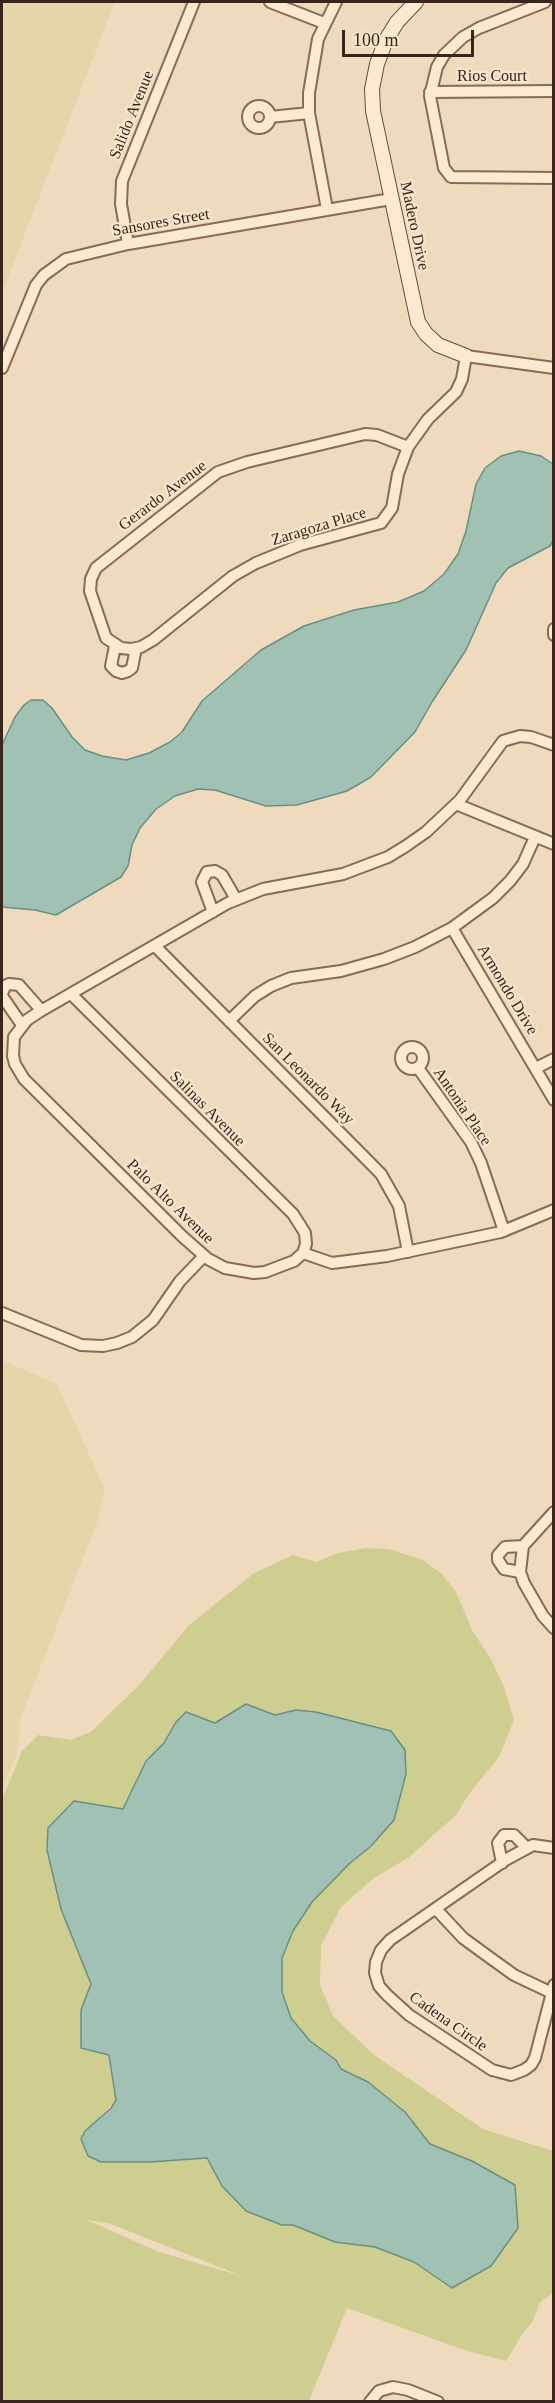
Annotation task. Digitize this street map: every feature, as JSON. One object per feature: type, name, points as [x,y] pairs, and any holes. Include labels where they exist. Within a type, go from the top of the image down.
[{"type":"street","name":"Salido Avenue","points":[[128,244],[121,204],[122,181],[194,2]]},
{"type":"street","points":[[270,2],[324,23]]},
{"type":"street","points":[[327,209],[309,113],[311,77],[324,23],[336,2]]},
{"type":"street","name":"Madero Drive","points":[[416,2],[397,22],[386,40],[377,64],[372,89],[377,135],[418,322],[426,334],[438,345],[466,356],[554,368]]},
{"type":"street","points":[[545,2],[463,37],[444,55],[437,67],[430,92],[431,110],[444,168],[451,177],[554,178]]},
{"type":"street","name":"Rios Court","points":[[430,92],[554,91]]},
{"type":"street","points":[[270,117],[309,113]]},
{"type":"street","name":"Sansores Street","points":[[2,368],[30,296],[44,276],[66,259],[128,244],[391,199]]},
{"type":"street","name":"Zaragoza Place","points":[[126,648],[151,641],[233,576],[255,563],[296,546],[381,524],[392,508],[398,474],[408,447],[428,419],[457,391],[462,379],[466,356]]},
{"type":"street","name":"Gerardo Avenue","points":[[126,648],[110,662],[112,669],[118,673],[126,673],[132,668],[126,648],[106,638],[91,596],[90,582],[94,572],[121,547],[218,472],[247,462],[365,434],[377,435],[408,447]]},
{"type":"street","points":[[554,629],[554,635]]},
{"type":"street","points":[[41,1010],[19,985],[5,986],[2,995],[22,1025],[41,1010],[236,899],[263,889],[326,878],[367,866],[406,846],[426,832],[456,804],[477,780],[503,741],[520,736],[531,737],[554,745]]},
{"type":"street","points":[[456,804],[554,844]]},
{"type":"street","points":[[229,1021],[255,996],[271,986],[291,978],[341,971],[384,959],[415,947],[452,928],[493,898],[510,881],[523,864],[535,837]]},
{"type":"street","points":[[213,912],[202,882],[207,872],[215,871],[222,874],[236,899]]},
{"type":"street","name":"Armondo Drive","points":[[452,928],[536,1068],[550,1087],[554,1100]]},
{"type":"street","name":"San Leonardo Way","points":[[155,946],[381,1174],[399,1206],[408,1252]]},
{"type":"street","name":"Salinas Avenue","points":[[71,993],[293,1214],[305,1233],[306,1244],[303,1253]]},
{"type":"street","name":"Palo Alto Avenue","points":[[22,1025],[14,1037],[13,1056],[24,1078],[204,1256],[225,1269],[254,1273],[294,1261],[303,1253]]},
{"type":"street","points":[[536,1068],[554,1059]]},
{"type":"street","name":"Antonia Place","points":[[418,1068],[471,1142],[481,1163],[504,1231]]},
{"type":"street","points":[[303,1253],[332,1263],[408,1252],[504,1231],[554,1210]]},
{"type":"street","points":[[2,1313],[81,1345],[103,1346],[117,1343],[132,1337],[153,1320],[180,1281],[204,1256]]},
{"type":"street","points":[[554,1512],[523,1546],[520,1572],[528,1591],[554,1629]]},
{"type":"street","points":[[520,1572],[504,1569],[500,1565],[498,1555],[506,1547],[523,1546]]},
{"type":"street","points":[[502,1863],[498,1844],[504,1835],[514,1835],[527,1848],[533,1845],[554,1848]]},
{"type":"street","name":"Cadena Circle","points":[[527,1848],[390,1940],[381,1950],[376,1962],[375,1973],[379,1986],[409,2015],[464,2054],[492,2070],[511,2075],[524,2070],[535,2058],[553,1989]]},
{"type":"street","points":[[436,1908],[463,1938],[514,1975],[553,1989]]},
{"type":"street","points":[[370,2402],[379,2391],[393,2387],[408,2390],[438,2402]]},
{"type":"shaded area","points":[[2,2],[115,2],[2,293]]},
{"type":"shaded area","points":[[519,451],[541,456],[553,464],[553,541],[550,546],[508,568],[496,583],[466,650],[415,732],[371,777],[347,791],[297,805],[266,806],[215,790],[198,789],[175,796],[156,809],[140,828],[132,845],[128,866],[121,877],[56,915],[35,910],[2,907],[2,745],[15,717],[24,705],[31,700],[43,700],[85,750],[102,756],[126,760],[149,753],[170,742],[182,732],[202,701],[261,650],[304,626],[354,610],[398,602],[424,591],[444,574],[458,554],[466,531],[476,484],[485,468],[501,456]]},
{"type":"shaded area","points":[[2,1360],[57,1384],[105,1489],[97,1523],[18,1725],[21,1727],[16,1756],[2,1789]]},
{"type":"shaded area","points":[[365,1548],[389,1549],[423,1560],[442,1574],[456,1592],[473,1632],[490,1657],[504,1687],[514,1720],[499,1757],[469,1794],[456,1815],[408,1858],[374,1878],[341,1907],[321,1946],[320,1985],[333,2016],[374,2055],[483,2129],[553,2151],[553,2293],[540,2302],[532,2323],[506,2361],[467,2351],[347,2308],[309,2401],[2,2402],[2,1799],[22,1751],[38,1735],[71,1740],[92,1731],[141,1683],[188,1626],[254,1573],[293,1555],[316,1562],[338,1553]],"holes":[[[246,1704],[275,1715],[296,1710],[328,1716],[371,1846],[349,1864],[312,1902],[293,1931],[282,1958],[282,1992],[291,2018],[310,2041],[336,2060],[341,2069],[368,2082],[405,2112],[430,2144],[473,2161],[452,2288],[414,2262],[375,2247],[335,2242],[293,2225],[282,2225],[222,2186],[207,2158],[150,2162],[101,2162],[88,2157],[85,2132],[116,2100],[109,2055],[81,2010],[91,1984],[61,1909],[47,1850],[123,1809],[145,1761],[164,1743],[176,1722],[215,1723]],[[87,2220],[108,2223],[242,2276],[159,2252]]]},
{"type":"shaded area","points":[[246,1704],[275,1715],[296,1710],[316,1712],[391,1731],[405,1750],[406,1774],[394,1820],[371,1846],[349,1864],[312,1902],[293,1931],[282,1958],[282,1992],[291,2018],[310,2041],[336,2060],[341,2069],[368,2082],[405,2112],[430,2144],[472,2161],[515,2185],[518,2228],[491,2266],[452,2288],[414,2262],[375,2247],[335,2242],[293,2225],[282,2225],[246,2211],[222,2186],[207,2158],[150,2162],[101,2162],[88,2156],[81,2139],[85,2131],[111,2108],[116,2100],[109,2055],[81,2048],[81,2010],[91,1984],[61,1909],[47,1850],[48,1828],[74,1801],[123,1809],[146,1761],[164,1743],[176,1722],[186,1712],[215,1723]]}]
